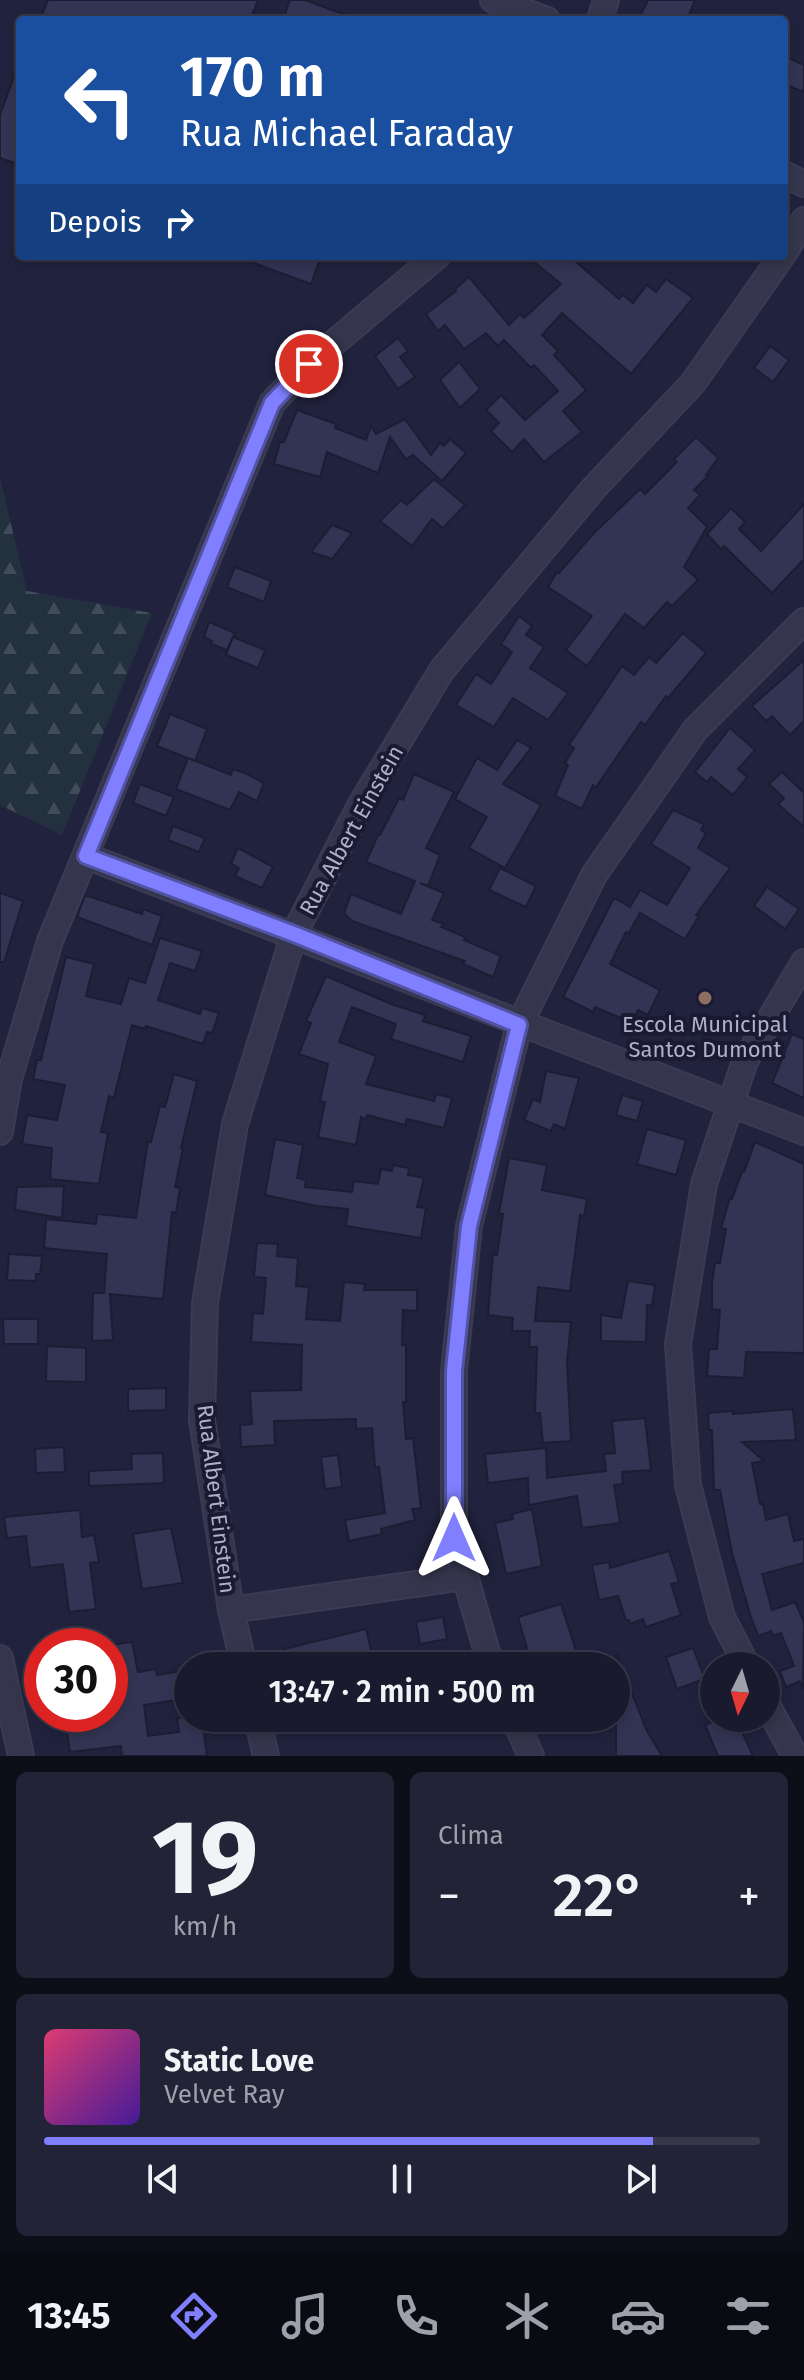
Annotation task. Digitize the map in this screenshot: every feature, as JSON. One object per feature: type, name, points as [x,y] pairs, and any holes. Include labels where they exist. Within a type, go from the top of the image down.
[{"type":"street","points":[[493,0],[536,16]]},
{"type":"street","name":"Rua Albert Einstein","points":[[788,246],[804,220]]},
{"type":"street","points":[[0,1132],[9,1079],[50,941],[272,403],[309,364],[432,260]]},
{"type":"street","name":"Rua Albert Einstein","points":[[241,1652],[231,1610],[202,1420],[205,1303],[235,1124],[294,934],[361,804],[442,670],[594,488],[693,383],[779,260]]},
{"type":"street","points":[[487,1652],[454,1538],[454,1371],[469,1226],[519,1025],[594,875],[695,730],[804,621]]},
{"type":"street","points":[[86,856],[804,1132]]},
{"type":"street","points":[[740,1652],[722,1617],[688,1485],[678,1344],[704,1184],[745,1061],[804,962]]},
{"type":"street","points":[[231,1610],[465,1577]]},
{"type":"street","points":[[0,1658],[21,1756]]},
{"type":"street","points":[[780,1729],[795,1756]]},
{"type":"street","points":[[260,1732],[266,1756]]},
{"type":"street","points":[[520,1732],[531,1756]]},
{"type":"green space","points":[[0,478],[27,591],[152,613],[62,835],[0,805]]},
{"type":"building","points":[[48,0],[258,0],[252,16],[42,16]]},
{"type":"building","points":[[290,0],[305,0],[349,16],[284,16]]},
{"type":"building","points":[[648,0],[695,0],[689,16],[640,16]]},
{"type":"building","points":[[788,58],[804,65],[804,92],[788,86]]},
{"type":"building","points":[[16,71],[16,164],[0,158],[0,115]]},
{"type":"building","points":[[245,260],[320,260],[311,284]]},
{"type":"building","points":[[532,260],[574,260],[619,299],[623,295],[633,303],[647,285],[656,292],[666,279],[693,298],[631,374],[562,313],[542,335],[558,351],[554,355],[586,390],[563,411],[582,432],[544,462],[524,439],[512,452],[491,431],[499,423],[486,410],[501,395],[525,420],[558,391],[534,365],[531,368],[504,340],[498,346],[486,333],[464,349],[445,325],[438,331],[426,314],[469,277],[509,325],[520,314],[524,318],[561,284]]},
{"type":"building","points":[[398,338],[408,351],[400,357],[415,377],[398,389],[375,356]]},
{"type":"building","points":[[770,346],[789,360],[773,382],[754,368]]},
{"type":"building","points":[[459,362],[480,389],[460,408],[440,380]]},
{"type":"building","points":[[297,410],[336,424],[335,428],[366,440],[371,426],[376,434],[405,419],[431,455],[440,443],[444,446],[450,439],[466,453],[442,481],[413,455],[406,459],[390,437],[378,473],[327,452],[320,477],[274,464],[280,442],[284,442]]},
{"type":"building","points":[[696,437],[718,458],[708,476],[694,490],[700,495],[688,508],[707,527],[684,567],[698,580],[672,606],[667,602],[644,628],[625,614],[587,666],[566,650],[592,616],[548,587],[557,572],[593,534],[640,489],[645,494],[677,462],[674,459]]},
{"type":"building","points":[[434,479],[465,505],[443,528],[432,519],[412,546],[380,521],[401,500],[407,505]]},
{"type":"building","points":[[804,504],[804,559],[772,593],[724,546],[721,549],[707,534],[731,508],[745,522],[739,529],[761,551]]},
{"type":"building","points":[[332,525],[352,533],[332,559],[311,552]]},
{"type":"building","points":[[235,567],[271,581],[264,602],[227,587]]},
{"type":"building","points":[[519,616],[532,626],[526,635],[544,647],[530,668],[568,693],[548,720],[513,698],[494,727],[456,705],[476,674],[491,684],[512,652],[501,644]]},
{"type":"building","points":[[209,622],[235,633],[227,650],[211,644],[212,641],[204,637]]},
{"type":"building","points":[[683,633],[706,653],[668,698],[666,696],[645,725],[641,722],[596,787],[593,785],[582,809],[555,796],[568,765],[565,763],[574,748],[569,745],[622,666],[634,675],[649,657],[656,663]]},
{"type":"building","points":[[233,637],[265,650],[258,668],[226,655]]},
{"type":"building","points":[[804,660],[804,721],[790,735],[772,716],[766,721],[752,706]]},
{"type":"building","points":[[170,714],[207,729],[195,761],[157,746]]},
{"type":"building","points":[[730,728],[755,750],[738,769],[747,777],[733,795],[711,777],[707,782],[695,772]]},
{"type":"building","points":[[517,740],[531,748],[503,784],[541,805],[505,868],[469,848],[487,817],[455,799],[477,758],[497,770]]},
{"type":"building","points":[[188,758],[231,775],[233,769],[264,783],[257,801],[239,792],[230,810],[176,789]]},
{"type":"building","points":[[782,772],[804,793],[804,827],[778,804],[784,798],[769,784]]},
{"type":"building","points":[[414,774],[454,792],[426,848],[440,855],[428,886],[420,883],[444,893],[432,920],[465,937],[464,940],[501,956],[493,977],[463,964],[465,961],[352,921],[344,913],[351,894],[401,914],[415,881],[366,862],[399,798],[403,800]]},
{"type":"building","points":[[140,784],[174,797],[166,816],[133,803]]},
{"type":"building","points":[[673,810],[704,824],[701,830],[706,833],[698,848],[730,868],[696,915],[699,916],[685,939],[640,913],[629,933],[626,932],[610,964],[660,990],[648,1015],[638,1010],[633,1023],[595,1007],[593,1012],[563,997],[614,898],[630,907],[640,890],[667,905],[690,868],[651,844]]},
{"type":"building","points":[[173,826],[205,838],[199,852],[168,840]]},
{"type":"building","points":[[238,848],[273,867],[262,888],[235,876],[239,868],[231,863]]},
{"type":"building","points":[[500,868],[536,886],[526,907],[489,890]]},
{"type":"building","points":[[767,887],[799,909],[785,929],[754,906]]},
{"type":"building","points":[[0,893],[23,901],[4,962],[0,962]]},
{"type":"building","points":[[85,895],[142,914],[143,909],[162,916],[152,945],[77,917]]},
{"type":"building","points":[[160,938],[202,951],[195,971],[170,963],[158,1000],[200,1014],[202,1008],[219,1013],[212,1033],[207,1032],[203,1044],[146,1026],[145,1029],[132,1025],[114,1098],[109,1096],[101,1132],[108,1133],[99,1184],[50,1179],[52,1148],[22,1144],[27,1115],[57,1120],[65,1085],[33,1079],[37,1060],[41,1060],[66,957],[94,964],[86,996],[121,1004],[129,978],[145,983]]},
{"type":"building","points":[[326,976],[425,1015],[423,1021],[471,1036],[463,1062],[391,1039],[396,1024],[352,1007],[339,1042],[376,1056],[366,1084],[434,1101],[436,1094],[452,1098],[444,1128],[407,1119],[405,1125],[367,1115],[366,1119],[361,1117],[356,1145],[318,1137],[325,1102],[320,1101],[328,1064],[299,1054],[311,1023],[306,1021]]},
{"type":"building","points":[[792,1034],[804,1039],[804,1098],[772,1083]]},
{"type":"building","points":[[546,1071],[579,1078],[565,1129],[554,1124],[551,1131],[524,1120],[533,1099],[540,1102]]},
{"type":"building","points":[[174,1074],[197,1081],[181,1148],[175,1187],[180,1188],[176,1213],[172,1212],[163,1299],[110,1294],[113,1340],[92,1341],[93,1293],[104,1293],[107,1254],[44,1248],[46,1219],[96,1224],[97,1214],[136,1218],[148,1141],[151,1142],[160,1106],[165,1107]]},
{"type":"building","points":[[622,1095],[643,1101],[637,1121],[616,1115]]},
{"type":"building","points":[[647,1129],[686,1140],[676,1175],[637,1164]]},
{"type":"building","points":[[275,1139],[303,1145],[297,1178],[306,1180],[305,1187],[352,1192],[354,1181],[378,1184],[381,1169],[392,1171],[393,1165],[409,1168],[408,1175],[424,1178],[417,1207],[426,1208],[421,1238],[346,1226],[348,1209],[265,1195]]},
{"type":"building","points":[[755,1142],[804,1164],[804,1353],[746,1352],[744,1378],[707,1376],[709,1349],[717,1349],[720,1310],[712,1309],[712,1282],[715,1263],[720,1263],[726,1229],[721,1228],[730,1198]]},
{"type":"building","points":[[509,1158],[547,1165],[542,1190],[587,1199],[584,1216],[580,1215],[570,1291],[538,1287],[535,1321],[571,1322],[567,1362],[571,1441],[543,1443],[540,1413],[535,1413],[537,1347],[529,1347],[530,1331],[512,1331],[513,1318],[488,1315],[493,1254],[497,1255],[503,1214],[499,1213]]},
{"type":"building","points":[[64,1186],[62,1218],[15,1210],[17,1187]]},
{"type":"building","points":[[257,1243],[278,1244],[277,1256],[298,1258],[296,1286],[309,1287],[306,1319],[340,1321],[344,1282],[365,1284],[364,1290],[417,1290],[417,1311],[403,1310],[402,1345],[406,1345],[406,1402],[403,1402],[406,1439],[413,1438],[421,1508],[412,1509],[415,1520],[381,1529],[382,1534],[349,1541],[345,1520],[385,1513],[379,1467],[375,1467],[372,1428],[356,1429],[356,1419],[274,1421],[275,1445],[241,1447],[240,1425],[252,1424],[250,1391],[301,1390],[302,1345],[251,1342],[253,1313],[263,1314],[266,1278],[254,1277]]},
{"type":"building","points":[[9,1254],[42,1256],[36,1281],[7,1280]]},
{"type":"building","points":[[628,1281],[655,1285],[652,1306],[647,1305],[646,1342],[601,1341],[601,1315],[621,1318]]},
{"type":"building","points":[[3,1319],[38,1319],[38,1344],[4,1344]]},
{"type":"building","points":[[47,1346],[86,1348],[86,1382],[46,1381]]},
{"type":"building","points":[[166,1388],[166,1410],[128,1411],[128,1389]]},
{"type":"building","points":[[793,1409],[796,1440],[742,1442],[764,1461],[752,1463],[766,1520],[788,1514],[794,1541],[804,1539],[804,1563],[762,1574],[772,1610],[795,1602],[804,1622],[803,1689],[800,1681],[786,1687],[780,1671],[794,1666],[781,1633],[773,1636],[771,1631],[758,1636],[732,1553],[720,1490],[714,1490],[712,1430],[709,1430],[708,1413],[733,1411],[733,1414]]},
{"type":"building","points":[[645,1418],[651,1470],[622,1472],[623,1484],[614,1485],[620,1523],[582,1528],[577,1496],[529,1505],[528,1478],[488,1483],[485,1454],[546,1448],[547,1478],[606,1471],[604,1454],[615,1453],[612,1421]]},
{"type":"building","points":[[64,1447],[65,1472],[36,1473],[35,1449]]},
{"type":"building","points":[[163,1453],[164,1483],[89,1486],[89,1471],[132,1469],[131,1454]]},
{"type":"building","points":[[338,1455],[342,1487],[325,1489],[321,1457]]},
{"type":"building","points":[[532,1509],[542,1566],[506,1574],[495,1523],[513,1519],[512,1514]]},
{"type":"building","points":[[80,1510],[82,1537],[94,1535],[99,1562],[90,1563],[96,1609],[69,1612],[63,1564],[30,1568],[26,1536],[7,1538],[4,1517]]},
{"type":"building","points":[[171,1528],[183,1583],[142,1589],[133,1534]]},
{"type":"building","points":[[669,1551],[679,1582],[671,1584],[681,1615],[646,1627],[643,1619],[630,1624],[626,1620],[618,1596],[599,1600],[592,1565],[609,1562],[610,1568]]},
{"type":"building","points":[[561,1604],[576,1652],[528,1652],[518,1617]]},
{"type":"building","points":[[443,1617],[447,1639],[420,1644],[416,1622]]},
{"type":"building","points":[[366,1629],[372,1652],[285,1652],[284,1649]]},
{"type":"building","points":[[132,1642],[138,1672],[156,1669],[157,1675],[174,1672],[174,1700],[144,1705],[148,1736],[204,1732],[207,1756],[122,1756],[121,1746],[70,1752],[67,1732],[128,1732],[128,1643]]},
{"type":"building","points":[[693,1648],[700,1666],[700,1681],[677,1689],[666,1657]]},
{"type":"building","points":[[630,1689],[647,1731],[662,1756],[616,1756],[616,1732],[630,1732]]},
{"type":"building","points":[[708,1732],[742,1732],[753,1756],[718,1756]]},
{"type":"place","name":"Escola Municipal Santos Dumont","points":[[705,998]]},
{"type":"route","points":[[309,364],[272,403],[86,856],[294,934],[519,1025],[469,1226],[454,1371],[454,1538]]}]
